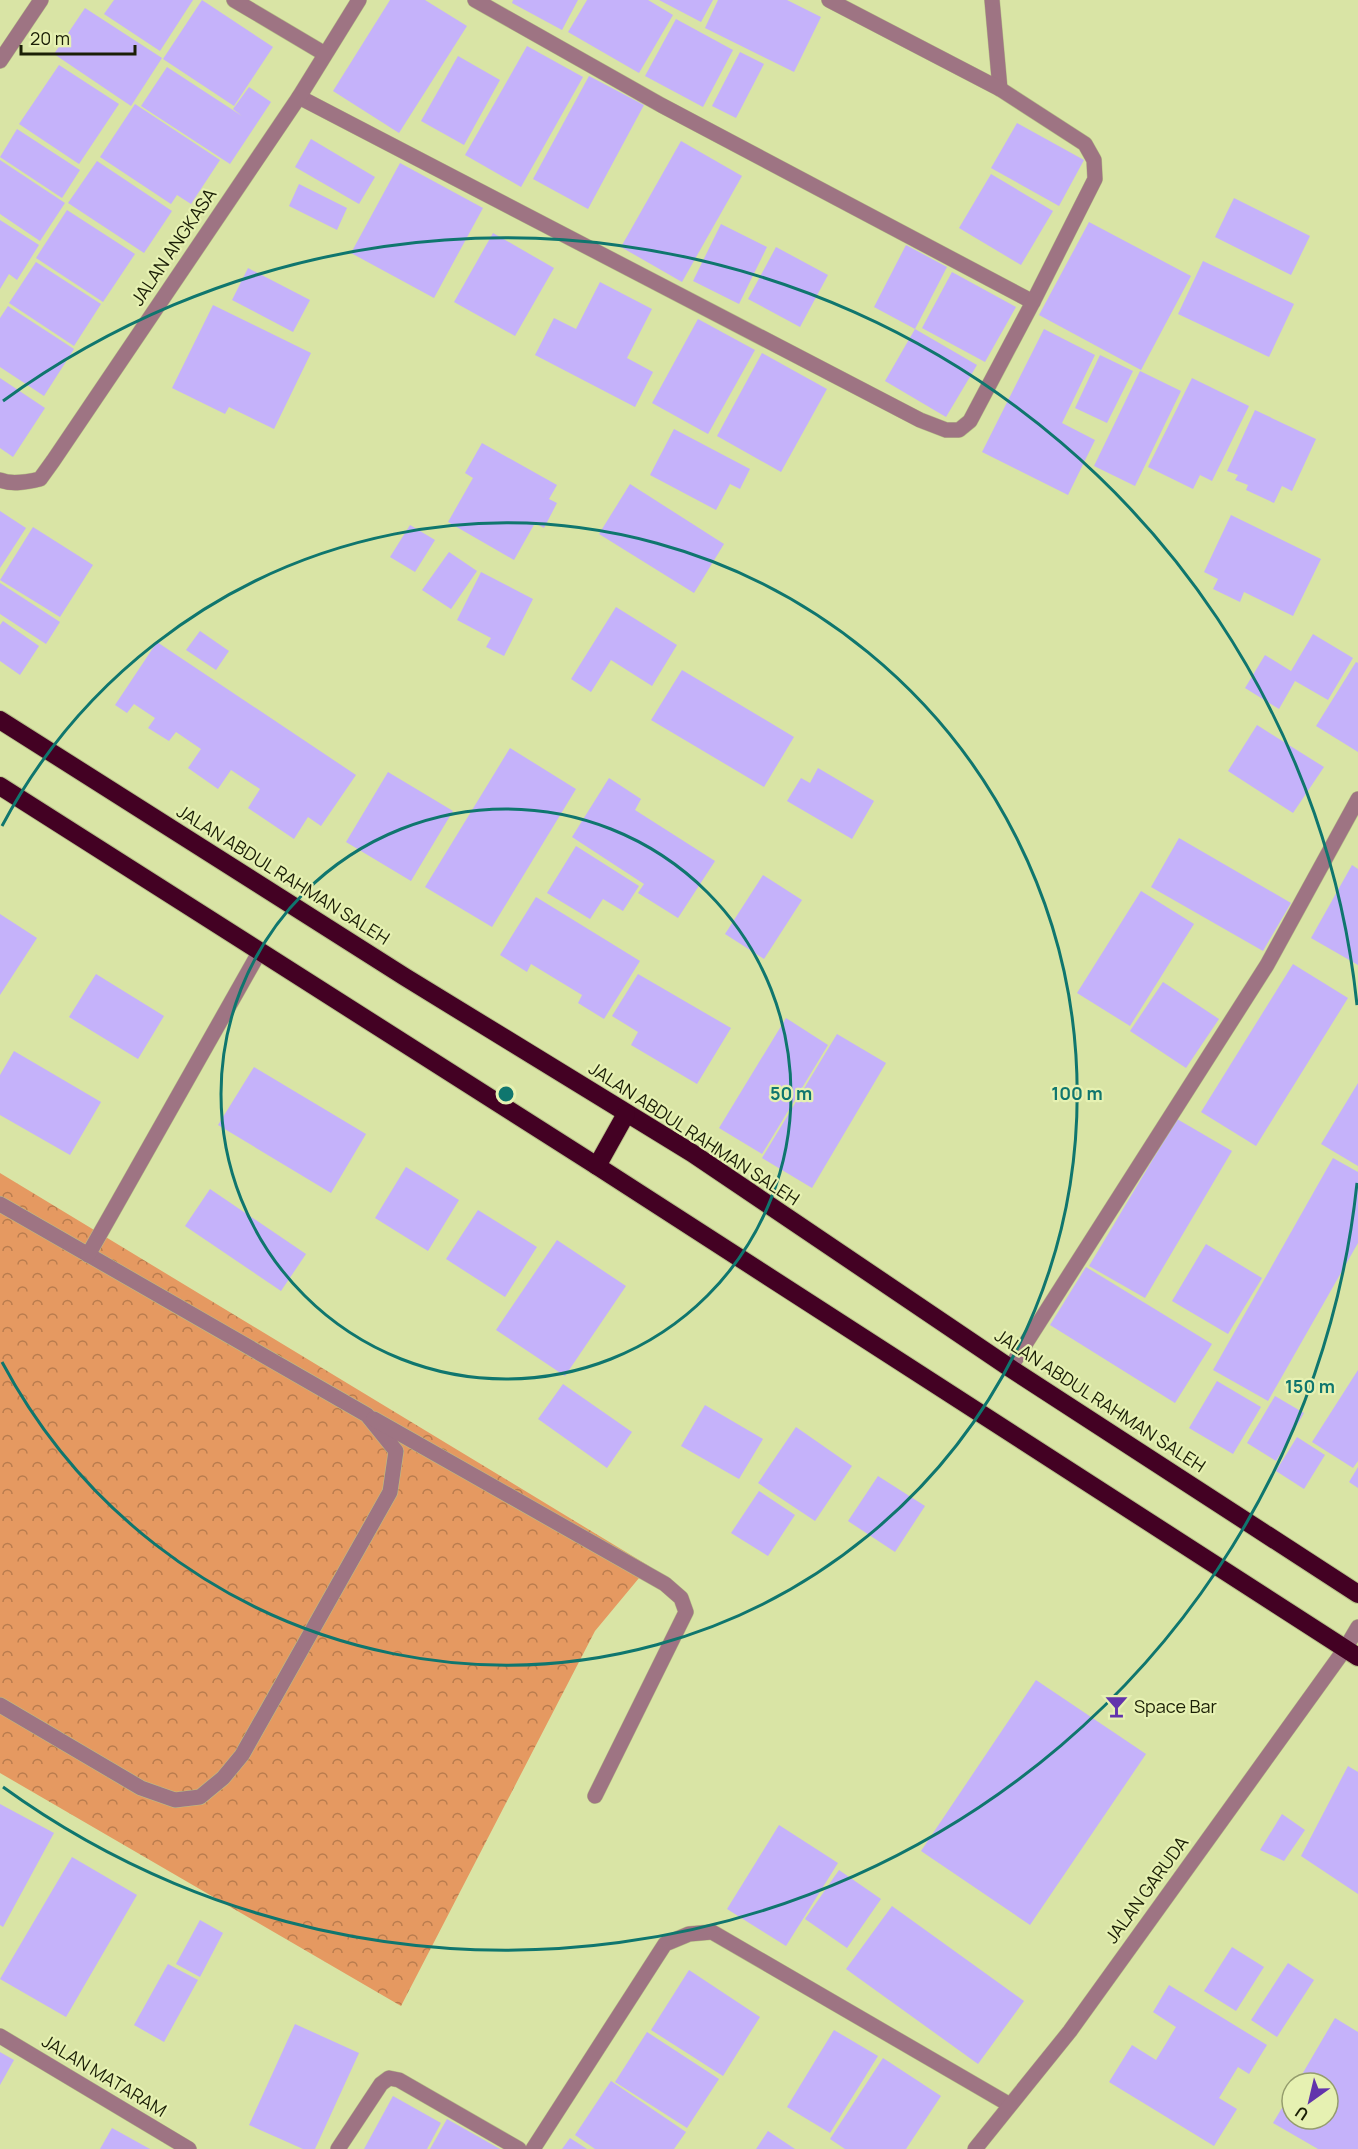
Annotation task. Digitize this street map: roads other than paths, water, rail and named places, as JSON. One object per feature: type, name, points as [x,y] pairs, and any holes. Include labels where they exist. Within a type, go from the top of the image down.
[{"type":"highway","name":"JALAN ABDUL RAHMAN SALEH","points":[[0,720],[405,977],[692,1153],[1010,1368],[1358,1594]]},
{"type":"highway","points":[[0,786],[597,1166],[1351,1653]]},
{"type":"highway","points":[[597,1166],[626,1114]]},
{"type":"street","points":[[0,61],[41,0]]},
{"type":"street","points":[[234,0],[326,54]]},
{"type":"street","name":"JALAN ANGKASA","points":[[0,480],[25,482],[39,479],[299,96],[359,0]]},
{"type":"street","points":[[475,0],[661,105],[1033,302]]},
{"type":"street","points":[[299,96],[920,420],[946,430],[959,430],[970,421],[1095,179],[1094,160],[1085,144],[1000,89],[829,0]]},
{"type":"street","points":[[992,0],[1000,89]]},
{"type":"street","points":[[1010,1368],[1268,965],[1358,799]]},
{"type":"street","points":[[88,1255],[260,951]]},
{"type":"street","points":[[0,1204],[664,1584],[681,1598],[686,1612],[595,1796]]},
{"type":"street","points":[[0,1705],[141,1788],[175,1800],[200,1797],[224,1778],[242,1755],[390,1492],[396,1451],[367,1415]]},
{"type":"street","points":[[1351,1653],[1358,1627]]},
{"type":"street","name":"JALAN GARUDA","points":[[975,2149],[1070,2031],[1351,1653]]},
{"type":"street","points":[[533,2149],[665,1944],[689,1934],[712,1932],[1010,2105]]},
{"type":"street","name":"JALAN MATARAM","points":[[0,2036],[189,2149]]},
{"type":"street","points":[[338,2149],[381,2084],[389,2078],[399,2080],[519,2149]]},
{"type":"place","name":"Space Bar","points":[[1116,1707]]}]
